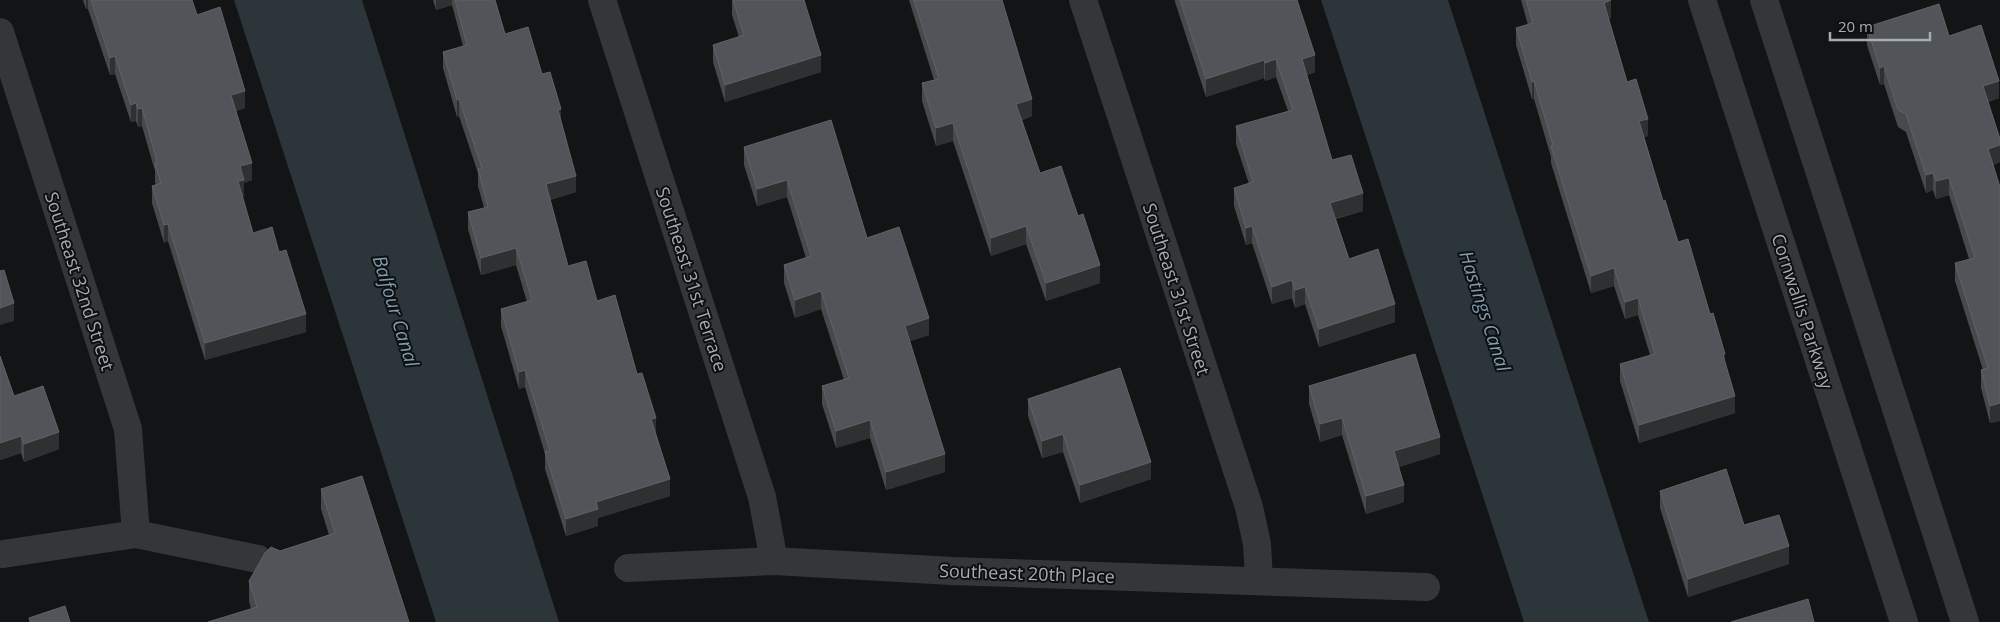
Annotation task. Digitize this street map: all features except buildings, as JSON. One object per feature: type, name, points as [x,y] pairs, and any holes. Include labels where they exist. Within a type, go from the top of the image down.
[{"type":"street","name":"Southeast 31st Terrace","points":[[602,0],[762,497],[774,561]]},
{"type":"street","name":"Southeast 31st Street","points":[[1083,0],[1248,507],[1257,544],[1259,580]]},
{"type":"street","name":"Cornwallis Parkway","points":[[1702,0],[1904,622]]},
{"type":"street","points":[[1764,0],[1965,622]]},
{"type":"street","name":"Southeast 32nd Street","points":[[0,32],[128,430],[136,534]]},
{"type":"street","points":[[2,554],[136,534],[258,559]]},
{"type":"street","name":"Southeast 20th Place","points":[[628,568],[774,561],[952,571],[1426,587]]},
{"type":"water","name":"Balfour Canal","points":[[234,0],[362,0],[559,622],[436,622]]},
{"type":"water","name":"Hastings Canal","points":[[1321,0],[1448,0],[1649,622],[1524,622]]}]
